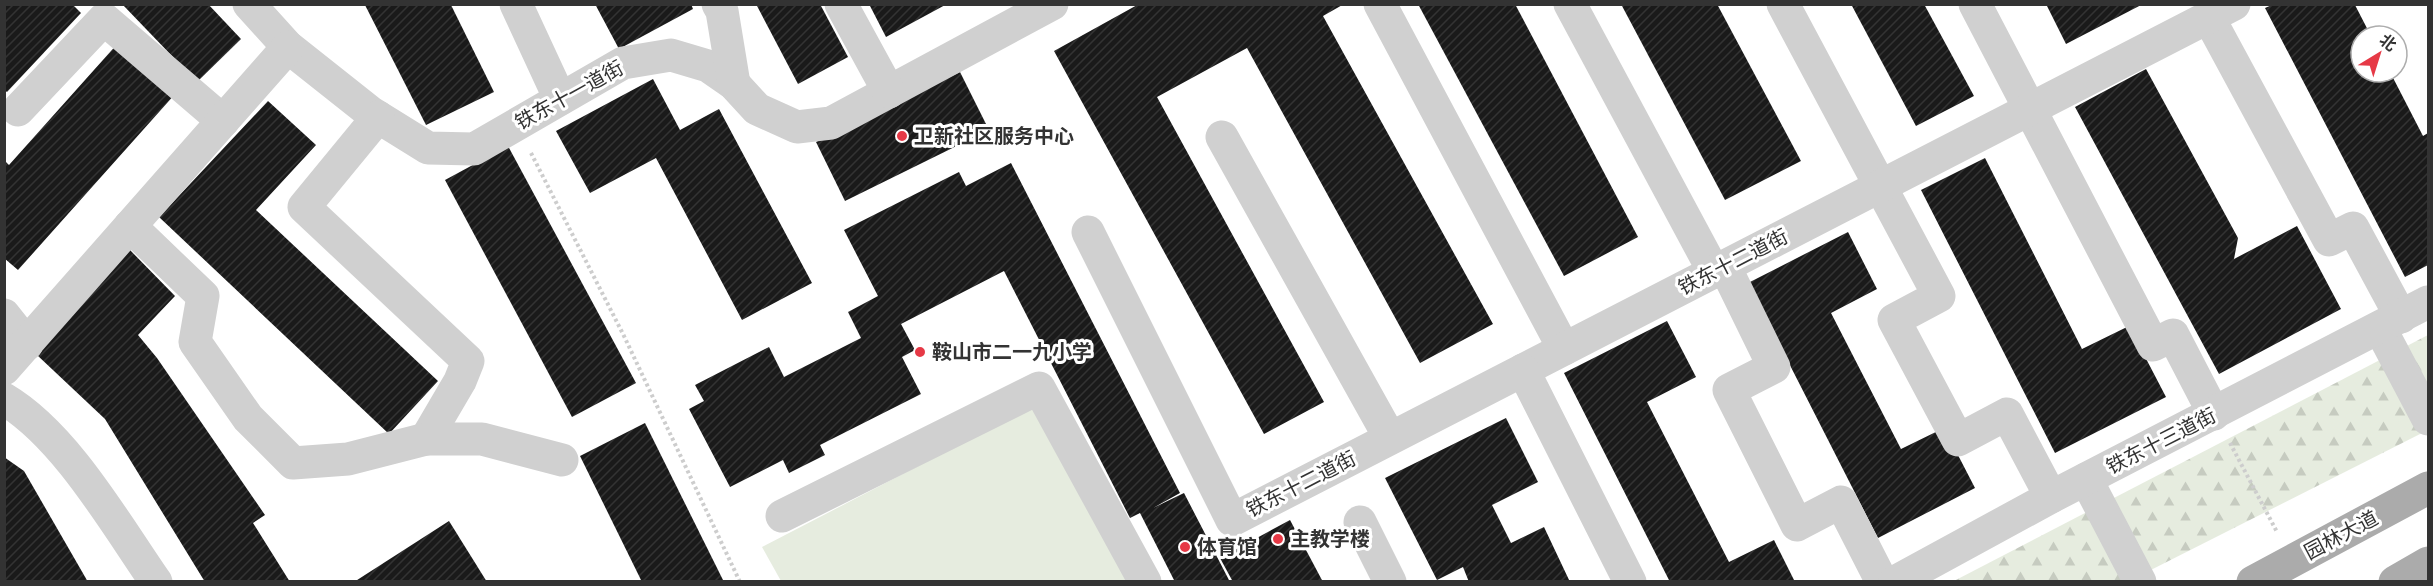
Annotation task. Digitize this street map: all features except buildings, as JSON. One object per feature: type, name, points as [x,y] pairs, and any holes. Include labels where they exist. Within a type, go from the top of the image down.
[{"type":"main road","name":"园林大道","points":[[2253,582],[2428,488]]},
{"type":"main road","points":[[2395,582],[2428,563]]},
{"type":"street","name":"铁东十一道街","points":[[249,4],[288,47],[378,117],[428,148],[474,149],[623,63],[671,55],[708,66],[734,84],[757,109],[797,126],[831,123],[1035,8]]},
{"type":"street","points":[[516,4],[560,99]]},
{"type":"street","points":[[718,4],[722,11],[734,84]]},
{"type":"street","points":[[841,4],[889,92]]},
{"type":"street","points":[[1380,4],[1564,349]]},
{"type":"street","points":[[1570,4],[1774,367],[1729,390],[1797,525],[1841,502],[1882,582]]},
{"type":"street","points":[[1784,4],[1939,296],[1894,320],[1958,440],[2007,414],[2051,497]]},
{"type":"street","points":[[1975,4],[2153,345],[2173,335],[2214,414]]},
{"type":"street","points":[[2201,14],[2329,240],[2353,228],[2403,316],[2428,420]]},
{"type":"street","name":"铁东十二道街","points":[[1088,232],[1232,520],[2030,110],[2201,14]]},
{"type":"street","points":[[18,110],[104,19],[223,121]]},
{"type":"street","points":[[4,369],[288,47]]},
{"type":"street","points":[[378,117],[304,207],[468,362],[460,381],[426,439]]},
{"type":"street","points":[[1222,137],[1390,438]]},
{"type":"street","points":[[130,226],[203,296],[195,342],[248,418],[293,463],[348,459],[426,439],[482,439],[562,460]]},
{"type":"street","points":[[4,315],[27,344]]},
{"type":"street","name":"铁东十三道街","points":[[1895,582],[2051,497],[2403,316]]},
{"type":"street","points":[[1523,370],[1630,582]]},
{"type":"street","points":[[782,516],[1039,388],[1145,582]]},
{"type":"street","points":[[4,399],[21,409],[51,435],[156,582]]},
{"type":"street","points":[[2086,479],[2140,582]]},
{"type":"street","points":[[1360,522],[1390,582]]},
{"type":"path","points":[[516,124],[624,336],[740,582]]},
{"type":"path","points":[[2214,414],[2292,561]]},
{"type":"green space","points":[[2428,335],[2428,430],[2129,581],[1952,582]]},
{"type":"green space","points":[[1038,404],[1133,581],[781,581],[762,547]]},
{"type":"place","name":"卫新社区服务中心","points":[[902,136]]},
{"type":"place","name":"鞍山市二一九小学","points":[[920,352]]},
{"type":"place","name":"主教学楼","points":[[1278,539]]},
{"type":"place","name":"体育馆","points":[[1185,547]]}]
